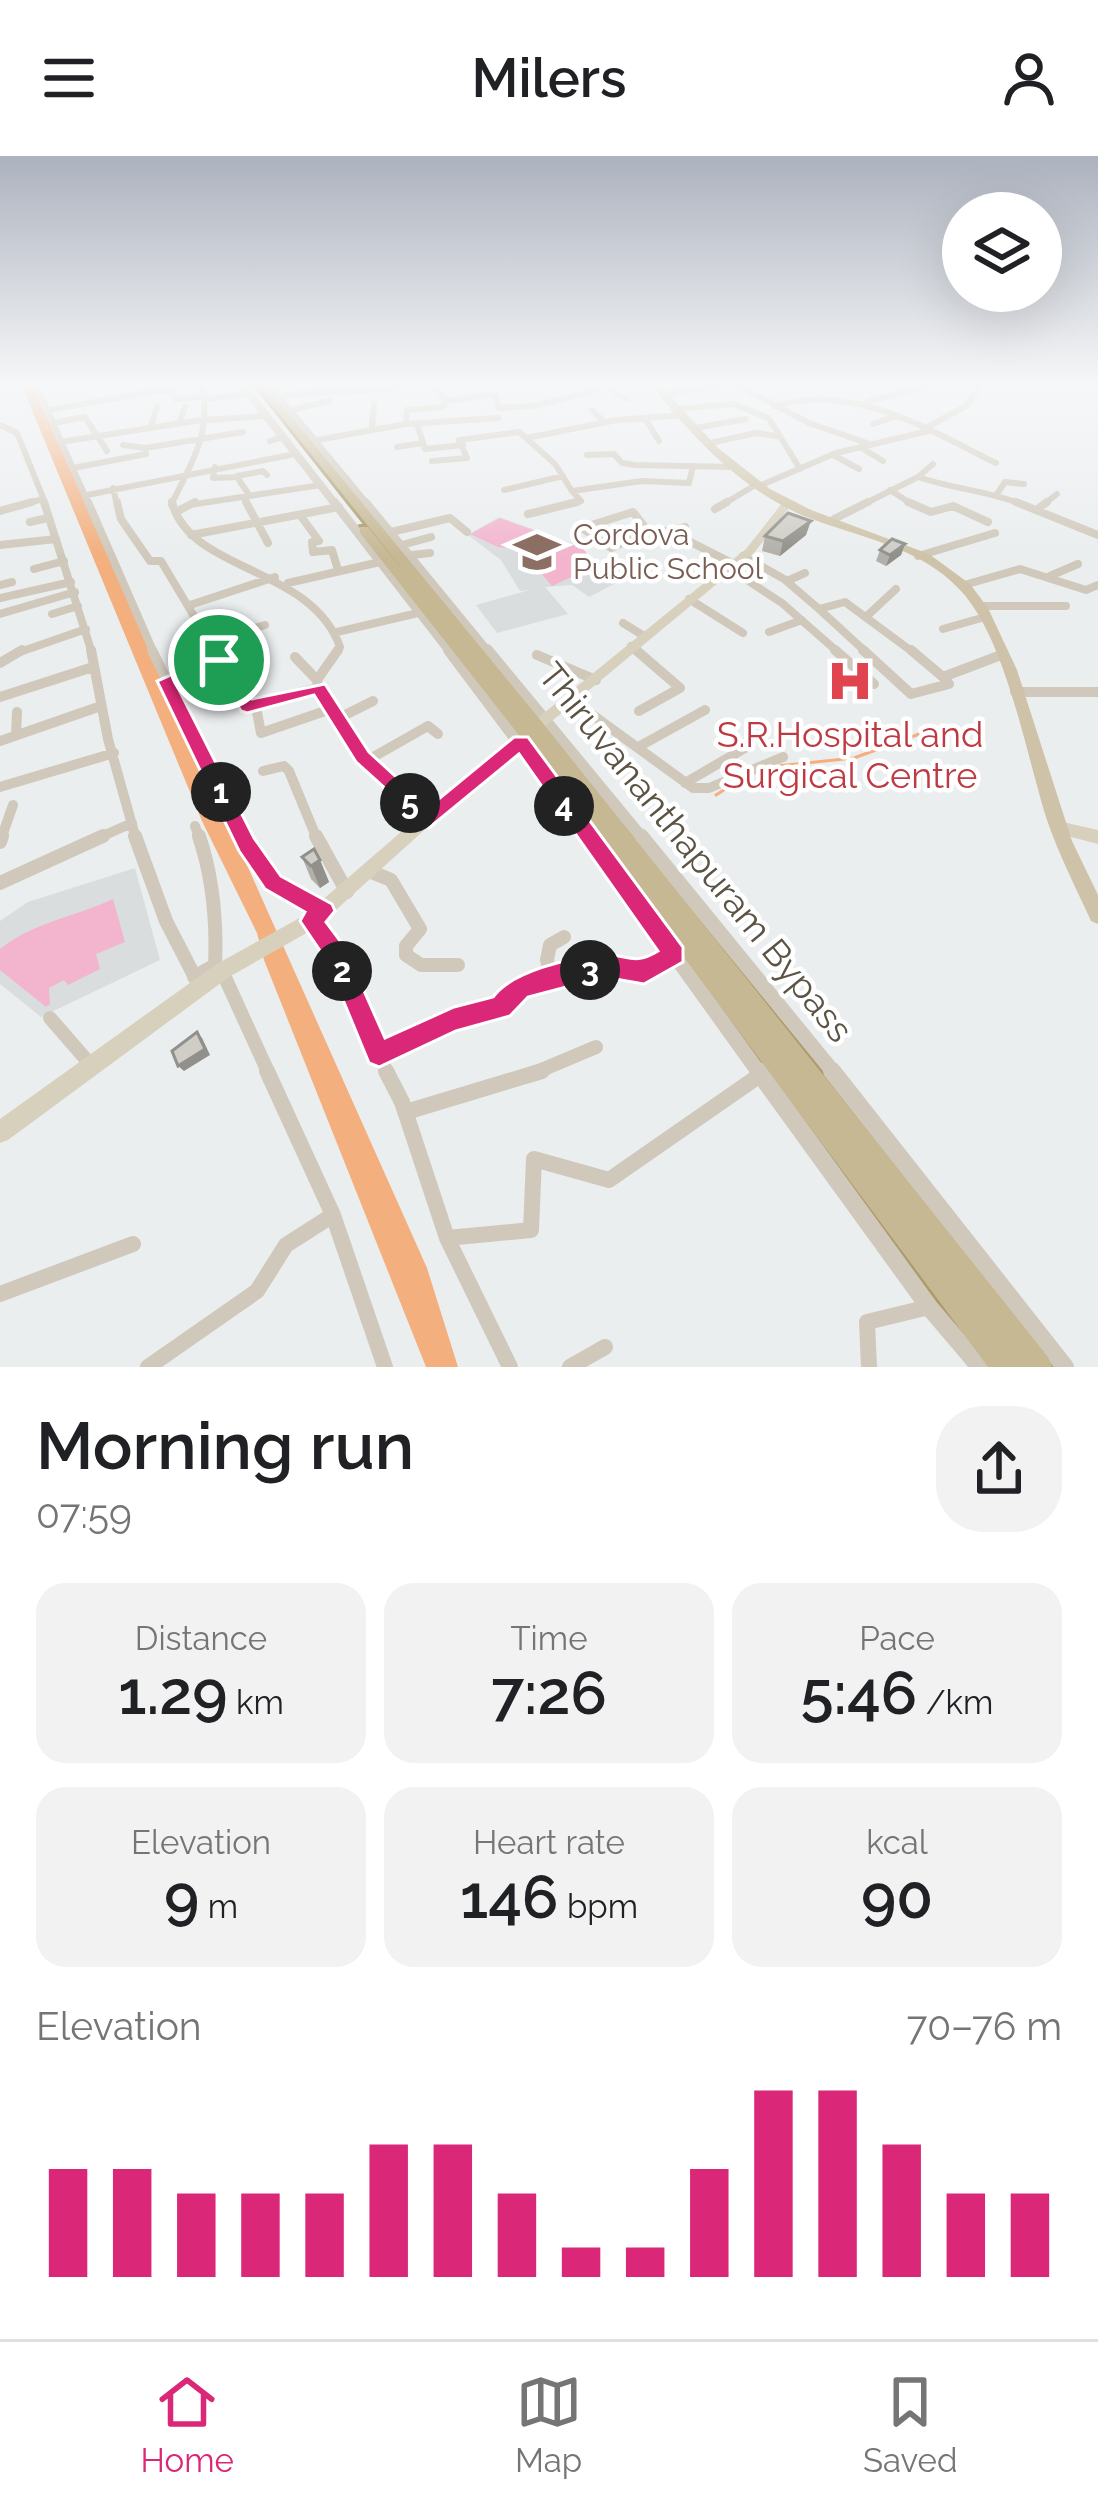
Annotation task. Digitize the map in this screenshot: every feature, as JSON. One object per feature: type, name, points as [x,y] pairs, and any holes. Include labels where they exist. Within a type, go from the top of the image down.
[{"type":"highway","name":"Thiruvananthapuram Bypass","points":[[301,443],[1038,1367]]},
{"type":"highway","name":"Thiruvananthapuram Bypass","points":[[532,730],[1006,1367]]},
{"type":"main road","points":[[710,443],[733,466],[787,504],[918,556],[964,585],[1001,655],[1058,827],[1098,915]]},
{"type":"main road","points":[[0,1132],[197,982],[311,920],[734,562],[787,504]]},
{"type":"main road","points":[[1058,827],[1098,837]]},
{"type":"street","points":[[21,443],[86,629],[100,706],[132,824],[174,938],[197,982],[215,965],[218,926],[210,867],[195,826]]},
{"type":"street","points":[[60,443],[166,681],[247,844],[273,882],[336,954],[406,1112],[447,1238],[510,1367]]},
{"type":"street","points":[[101,443],[107,452]]},
{"type":"street","points":[[123,445],[145,448],[174,443]]},
{"type":"street","points":[[112,488],[132,541],[150,561],[161,562],[243,702],[256,707],[318,684],[340,646],[338,632],[288,583],[191,535],[176,512],[172,501],[202,443]]},
{"type":"street","name":"Thiruvananthapuram Bypass","points":[[281,443],[321,485],[418,613],[532,730],[800,1028],[1065,1367]]},
{"type":"street","name":"Thiruvananthapuram Bypass","points":[[313,443],[402,544],[532,730],[674,955],[929,1307],[980,1367]]},
{"type":"street","points":[[398,447],[423,443],[425,449],[463,446]]},
{"type":"street","points":[[432,461],[467,458],[461,443]]},
{"type":"street","points":[[528,514],[581,501],[530,443]]},
{"type":"street","points":[[782,443],[800,469]]},
{"type":"street","points":[[865,443],[871,445]]},
{"type":"street","points":[[716,508],[833,454],[879,443]]},
{"type":"street","points":[[953,443],[996,463]]},
{"type":"street","points":[[860,447],[883,461]]},
{"type":"street","points":[[73,467],[146,454],[145,448]]},
{"type":"street","points":[[87,495],[296,454]]},
{"type":"street","points":[[586,455],[614,454],[622,464],[733,466]]},
{"type":"street","points":[[833,454],[859,469]]},
{"type":"street","points":[[834,519],[918,477],[932,464]]},
{"type":"street","points":[[572,490],[688,483],[693,466]]},
{"type":"street","points":[[215,467],[213,478],[263,471],[267,475]]},
{"type":"street","points":[[608,473],[618,484]]},
{"type":"street","points":[[234,476],[250,490],[247,496],[268,544]]},
{"type":"street","points":[[504,490],[563,476]]},
{"type":"street","points":[[918,477],[965,493],[981,488],[1098,535]]},
{"type":"street","points":[[997,494],[1005,482],[1024,484]]},
{"type":"street","points":[[176,512],[199,500],[321,485]]},
{"type":"street","points":[[890,490],[917,508],[931,512],[953,506],[988,522]]},
{"type":"street","points":[[1037,509],[1057,494]]},
{"type":"street","points":[[0,511],[44,499]]},
{"type":"street","points":[[191,535],[338,507]]},
{"type":"street","points":[[648,531],[633,512],[582,528],[611,548],[648,531],[685,527]]},
{"type":"street","points":[[300,515],[319,541],[312,542],[313,552],[332,550],[338,570]]},
{"type":"street","points":[[30,522],[48,518]]},
{"type":"street","points":[[402,544],[450,518],[467,532]]},
{"type":"street","points":[[669,531],[787,581],[911,694],[949,684],[868,615],[844,602],[819,609]]},
{"type":"street","points":[[918,556],[995,533]]},
{"type":"street","points":[[402,544],[431,537]]},
{"type":"street","points":[[0,545],[28,539],[30,545],[56,538]]},
{"type":"street","points":[[402,544],[430,553]]},
{"type":"street","points":[[34,569],[64,561]]},
{"type":"street","points":[[288,583],[380,562]]},
{"type":"street","points":[[734,562],[874,684]]},
{"type":"street","points":[[1047,578],[1078,564]]},
{"type":"street","points":[[964,585],[1020,569],[1086,590],[1098,585]]},
{"type":"street","points":[[787,581],[805,573]]},
{"type":"street","points":[[190,605],[252,590],[275,577]]},
{"type":"street","points":[[0,585],[12,582]]},
{"type":"street","points":[[0,598],[73,587]]},
{"type":"street","points":[[0,614],[73,587]]},
{"type":"street","points":[[868,615],[896,590]]},
{"type":"street","points":[[689,599],[743,633]]},
{"type":"street","points":[[52,614],[78,606]]},
{"type":"street","points":[[943,629],[982,612],[1066,606]]},
{"type":"street","points":[[338,632],[418,613]]},
{"type":"street","points":[[769,632],[802,620]]},
{"type":"street","points":[[623,622],[644,636]]},
{"type":"street","points":[[208,641],[265,625]]},
{"type":"street","points":[[0,663],[27,647],[86,629]]},
{"type":"street","points":[[632,646],[680,688],[639,711]]},
{"type":"street","points":[[943,677],[1001,655]]},
{"type":"street","points":[[536,656],[596,680]]},
{"type":"street","points":[[295,657],[318,684],[366,760],[429,820]]},
{"type":"street","points":[[166,681],[219,660]]},
{"type":"street","points":[[0,697],[93,667]]},
{"type":"street","points":[[1015,692],[1098,692]]},
{"type":"street","points":[[572,700],[685,783],[710,788],[783,757]]},
{"type":"street","points":[[256,707],[261,733],[268,734],[373,701]]},
{"type":"street","points":[[0,740],[100,706]]},
{"type":"street","points":[[640,746],[705,710]]},
{"type":"street","points":[[16,735],[17,712]]},
{"type":"street","points":[[366,760],[428,726],[438,734]]},
{"type":"street","points":[[685,783],[746,748]]},
{"type":"street","points":[[0,788],[114,753]]},
{"type":"street","points":[[263,771],[284,766],[289,771],[328,866],[346,892]]},
{"type":"street","points":[[0,842],[13,806]]},
{"type":"street","points":[[0,883],[132,824]]},
{"type":"street","points":[[369,871],[391,880],[420,929],[406,946],[406,956],[421,965],[458,965]]},
{"type":"street","points":[[552,980],[547,960],[550,945],[564,938]]},
{"type":"street","points":[[379,1054],[454,1019],[501,1007],[514,991],[604,966],[644,973],[674,955]]},
{"type":"street","points":[[222,971],[332,1215],[385,1367]]},
{"type":"street","points":[[50,1018],[90,1064]]},
{"type":"street","points":[[406,1112],[567,1063],[596,1047]]},
{"type":"street","points":[[447,1238],[531,1230],[534,1159],[609,1180],[763,1072]]},
{"type":"street","points":[[148,1367],[257,1291],[286,1245],[332,1215]]},
{"type":"street","points":[[0,1294],[133,1244]]},
{"type":"street","points":[[868,1367],[867,1322],[929,1307]]},
{"type":"street","points":[[570,1367],[605,1346]]},
{"type":"shaded area","points":[[45,443],[58,443],[427,1268],[458,1367],[426,1367],[257,933],[202,821]]},
{"type":"shaded area","name":"Cordova Public School","points":[[499,517],[575,544],[618,582],[589,597],[572,585],[545,587],[568,614],[497,633],[476,605],[530,590],[520,591],[501,560],[468,535]]},
{"type":"shaded area","points":[[500,518],[583,548],[595,566],[552,586],[521,549],[498,547],[470,534]]},
{"type":"shaded area","points":[[135,868],[160,960],[41,1017],[0,984],[0,921],[28,902]]},
{"type":"shaded area","points":[[113,899],[125,942],[96,954],[100,969],[68,985],[64,980],[49,988],[46,1007],[0,970],[0,949],[14,940]]},
{"type":"building","points":[[788,513],[811,521],[783,541],[765,536]]},
{"type":"building","points":[[892,539],[905,544],[890,555],[880,550]]},
{"type":"building","points":[[314,849],[320,860],[311,866],[302,857]]},
{"type":"building","points":[[197,1032],[205,1049],[178,1066],[172,1051]]},
{"type":"waterway","points":[[777,766],[854,758],[922,733]]},
{"type":"waterway","points":[[716,795],[735,783]]},
{"type":"place","name":"Cordova Public School","points":[[537,552]]},
{"type":"place","name":"S.R.Hospital and Surgical Centre","points":[[850,681]]},
{"type":"route","points":[[219,660],[247,706],[319,688],[362,757],[429,820],[458,790],[521,742],[674,955],[644,973],[604,966],[524,986],[511,992],[501,1007],[454,1019],[379,1054],[354,1005],[336,954],[311,921],[323,911],[273,882],[247,844],[166,681],[219,660]]}]
